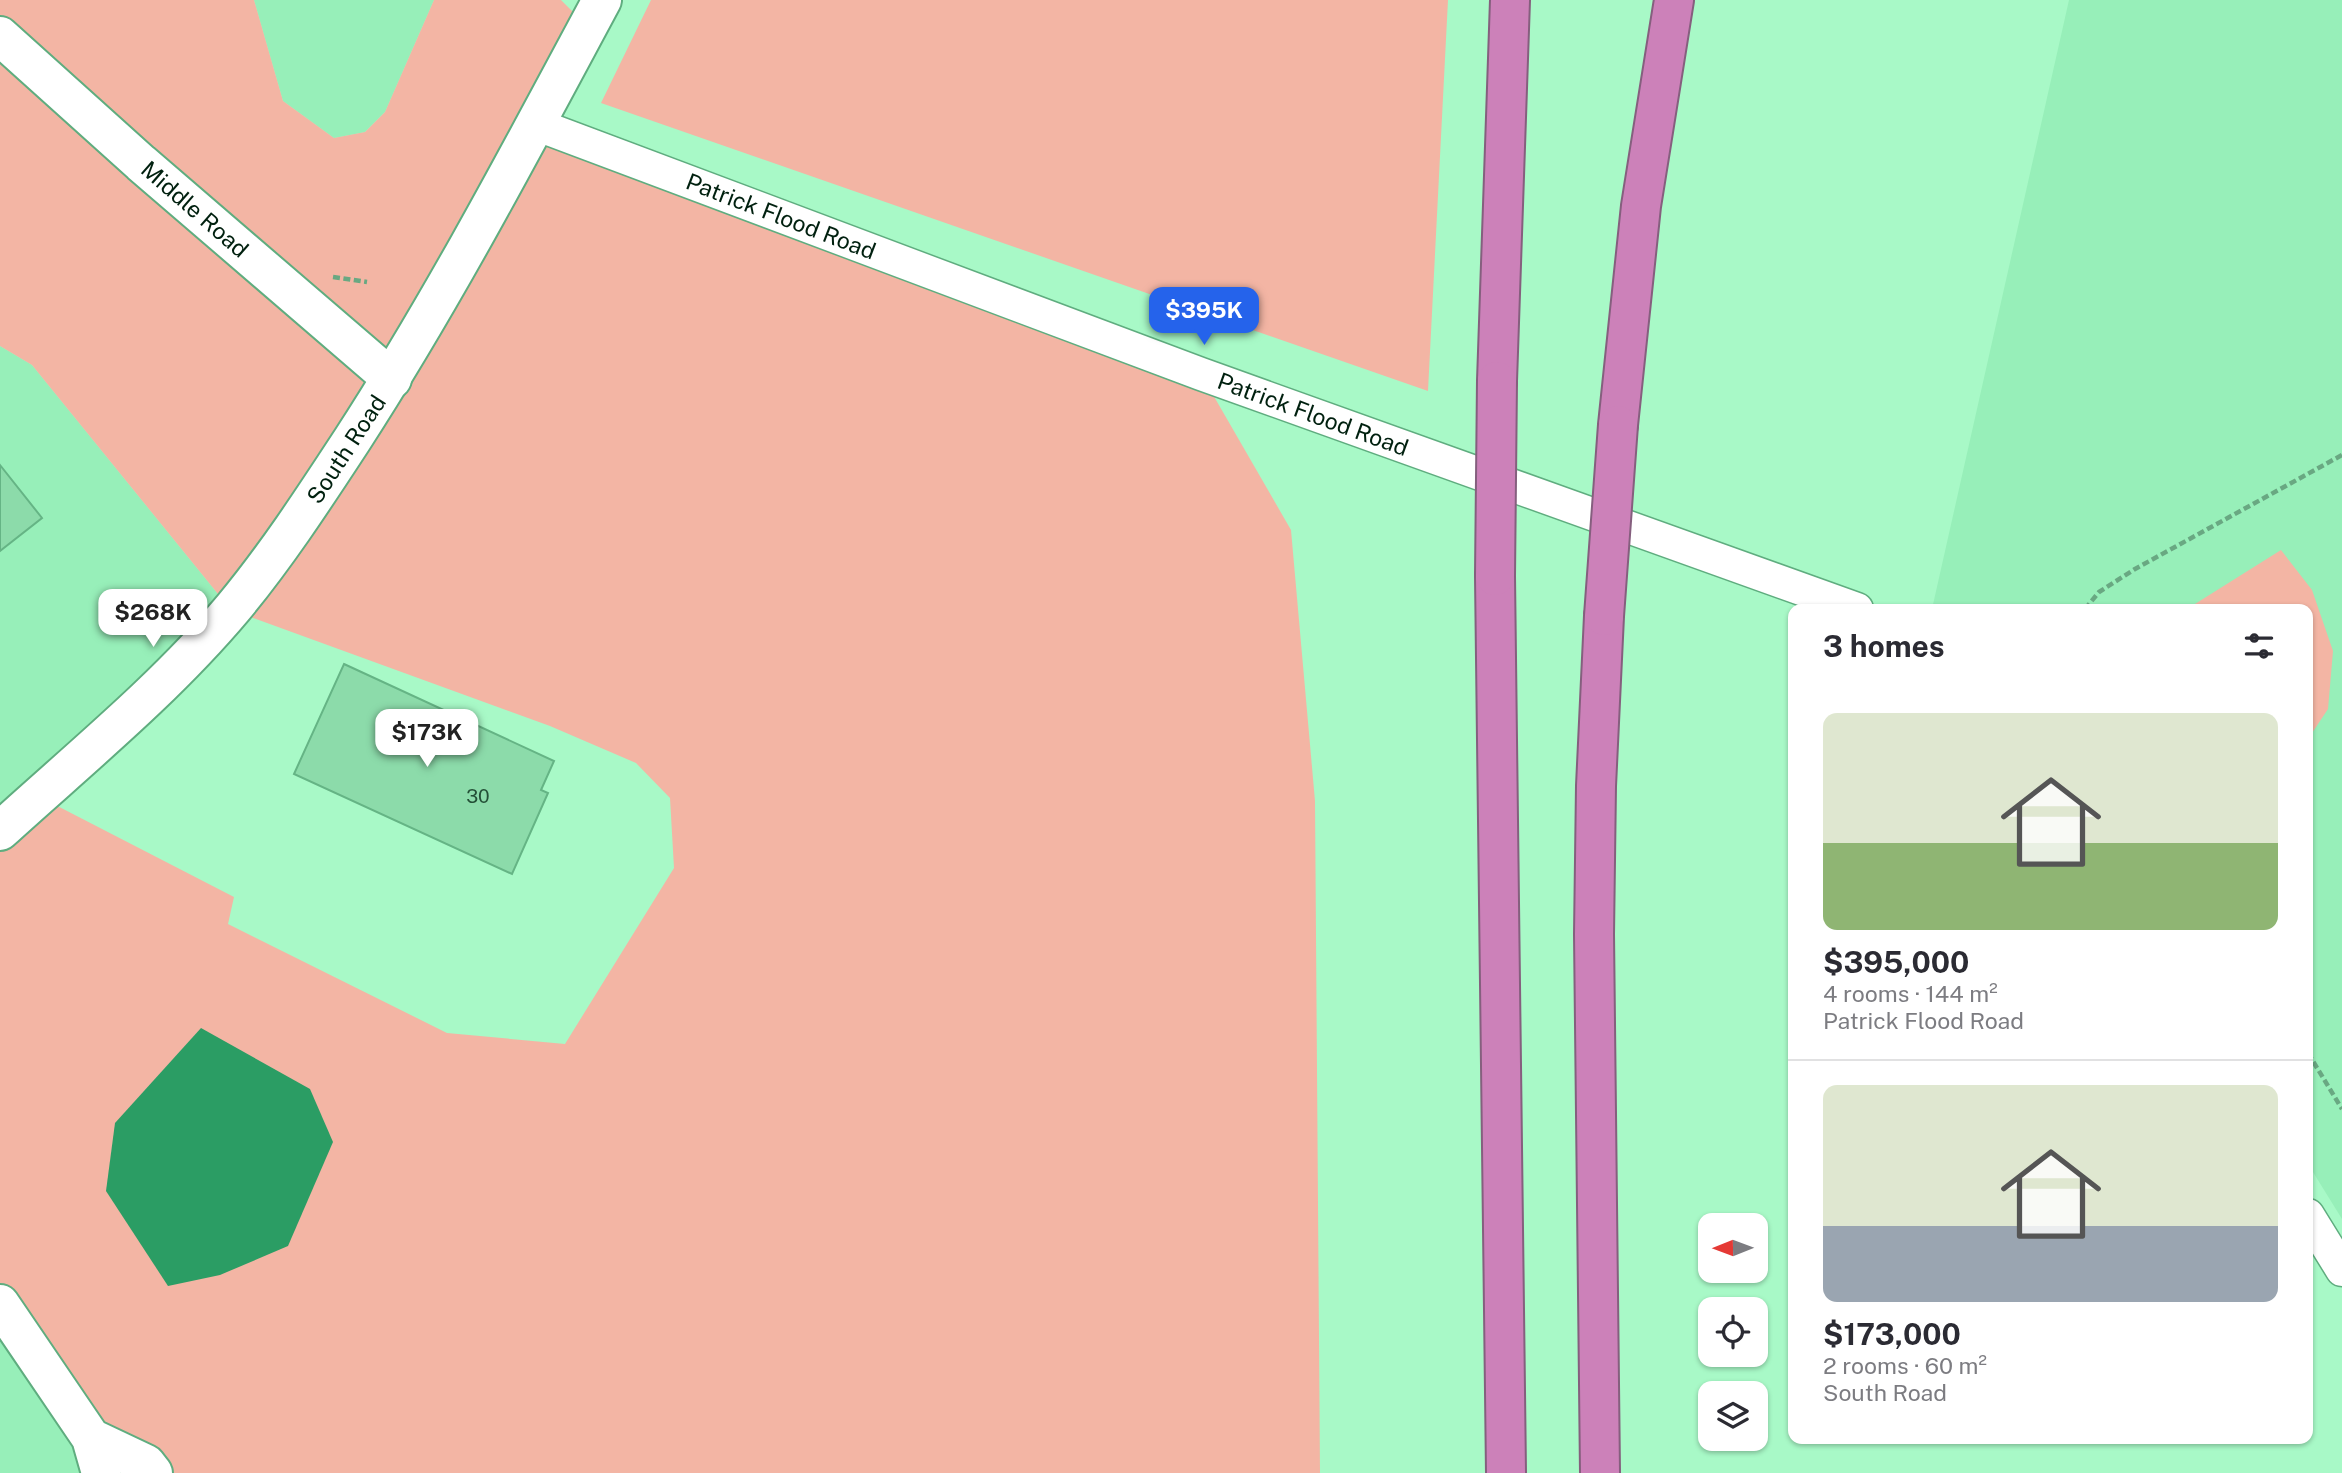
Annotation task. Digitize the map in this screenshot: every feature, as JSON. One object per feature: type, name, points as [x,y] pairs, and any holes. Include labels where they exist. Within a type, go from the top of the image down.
[{"type":"highway","points":[[1506,1473],[1494,576],[1497,382],[1510,0]]},
{"type":"highway","points":[[1600,1473],[1594,934],[1596,786],[1604,616],[1618,425],[1639,219],[1674,0]]},
{"type":"main road","name":"South Road","points":[[0,831],[164,681],[231,610],[284,544],[392,379],[445,289],[602,0]]},
{"type":"main road","name":"Middle Road","points":[[0,36],[141,163],[392,379]]},
{"type":"main road","points":[[0,1304],[96,1456],[146,1464],[153,1473]]},
{"type":"street","name":"Patrick Flood Road","points":[[535,124],[1201,374],[1843,604]]},
{"type":"street","points":[[2313,1223],[2342,1270]]},
{"type":"path","points":[[323,271],[331,276],[367,282]]},
{"type":"path","points":[[2089,604],[2099,592],[2135,569],[2342,455]]},
{"type":"path","points":[[2313,1061],[2342,1109]]},
{"type":"shaded area","points":[[0,0],[254,0],[283,101],[334,138],[365,132],[385,112],[434,0],[561,0],[588,27],[535,123],[1201,374],[1291,530],[1315,801],[1320,1473],[153,1473],[91,1438],[0,1304],[0,831],[38,796],[234,897],[228,924],[447,1033],[565,1044],[674,868],[670,798],[636,763],[550,726],[231,610],[32,365],[0,346]]},
{"type":"shaded area","points":[[254,0],[434,0],[385,112],[365,132],[334,138],[283,101]]},
{"type":"shaded area","points":[[651,0],[1448,0],[1428,391],[601,103]]},
{"type":"shaded area","points":[[2069,0],[2342,0],[2342,1219],[2313,1172],[2313,604],[1933,604]]},
{"type":"shaded area","points":[[0,346],[32,365],[231,610],[0,831]]},
{"type":"shaded area","points":[[2281,550],[2312,590],[2333,651],[2328,709],[2313,732],[2313,604],[2195,604]]},
{"type":"shaded area","points":[[201,1028],[310,1089],[333,1142],[288,1246],[220,1275],[168,1286],[106,1191],[115,1123]]},
{"type":"shaded area","points":[[0,1304],[101,1473],[0,1473]]},
{"type":"building","points":[[0,465],[42,518],[0,551]]},
{"type":"building","points":[[344,664],[554,761],[541,790],[548,793],[512,874],[294,774]]}]
